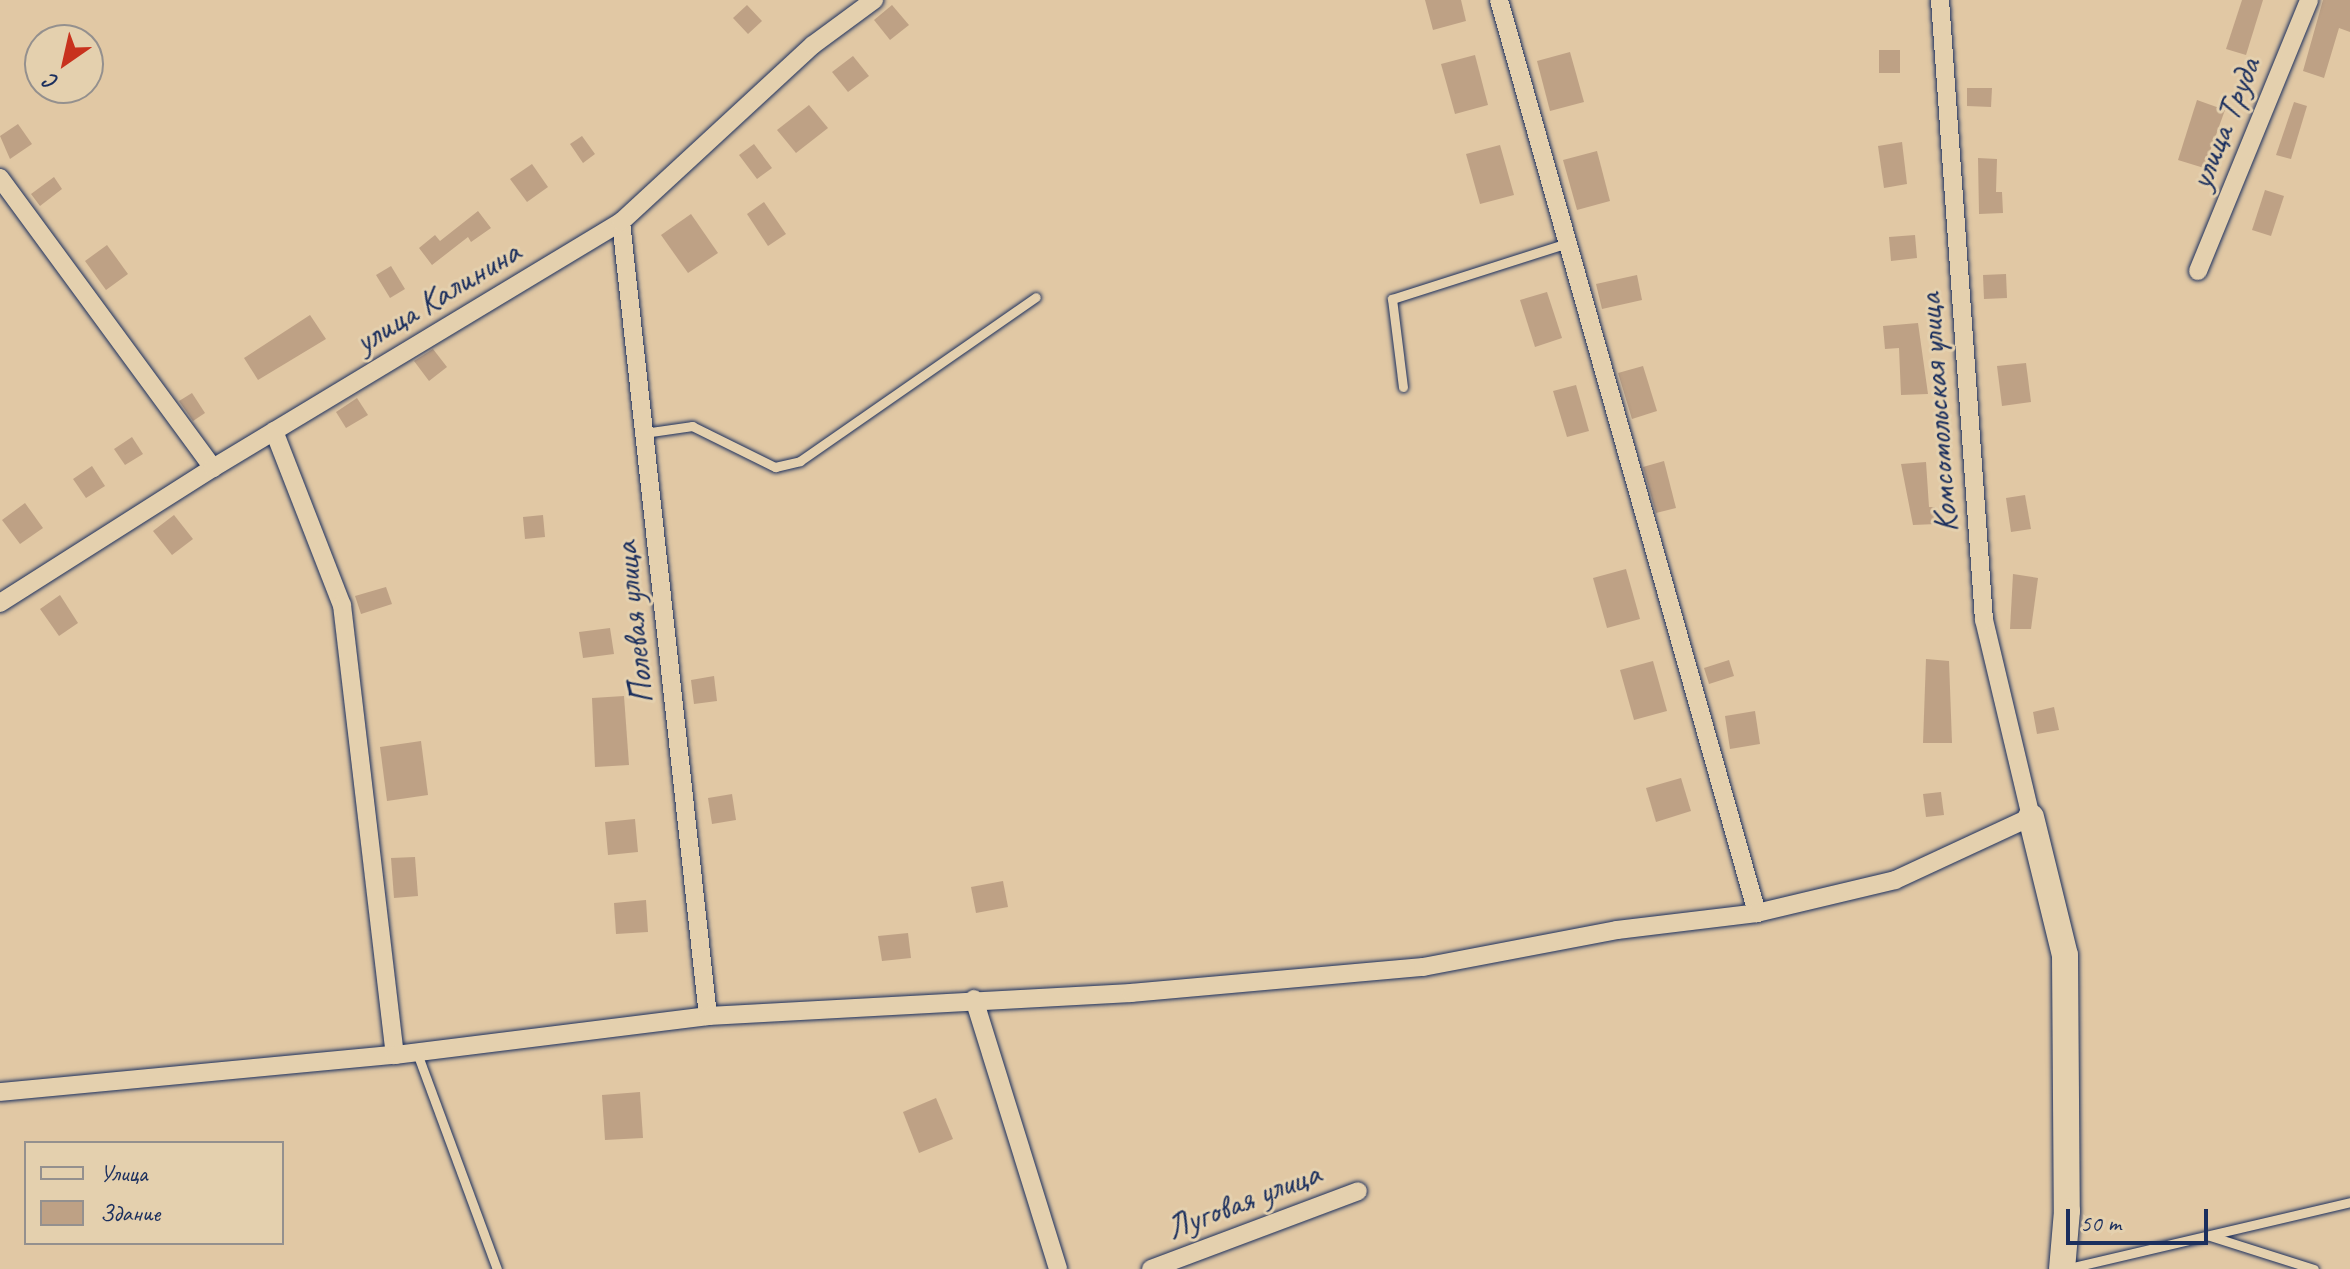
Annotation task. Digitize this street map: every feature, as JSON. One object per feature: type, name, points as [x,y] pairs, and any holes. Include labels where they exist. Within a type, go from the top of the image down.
[{"type":"street","name":"улица Калинина","points":[[0,603],[213,468],[621,222],[813,45],[874,0]]},
{"type":"street","points":[[1499,0],[1757,913]]},
{"type":"street","name":"Комсомольская улица","points":[[1940,0],[1984,620],[2031,817]]},
{"type":"street","name":"улица Труда","points":[[2198,271],[2309,0]]},
{"type":"street","points":[[0,178],[213,468]]},
{"type":"street","name":"Полевая улица","points":[[621,222],[708,1016]]},
{"type":"street","points":[[274,431],[342,605],[395,1055]]},
{"type":"street","points":[[0,1092],[417,1053],[708,1016],[974,999],[1131,993],[1423,967],[1617,930],[1757,913],[1895,880],[2031,817],[2065,955],[2067,1211],[2063,1269]]},
{"type":"street","points":[[974,999],[1058,1269]]},
{"type":"street","name":"Луговая улица","points":[[1151,1269],[1358,1191]]},
{"type":"lane","points":[[1403,387],[1392,299],[1568,243]]},
{"type":"lane","points":[[644,433],[692,426],[775,467],[800,461],[1036,297]]},
{"type":"lane","points":[[417,1053],[497,1269]]},
{"type":"lane","points":[[2063,1269],[2350,1202]]},
{"type":"lane","points":[[2208,1235],[2314,1269]]},
{"type":"building","points":[[1425,0],[1461,0],[1466,21],[1433,30]]},
{"type":"building","points":[[2242,0],[2263,0],[2246,55],[2226,49]]},
{"type":"building","points":[[2323,0],[2350,0],[2350,32],[2339,28],[2324,78],[2303,71]]},
{"type":"building","points":[[747,5],[762,21],[748,34],[733,18]]},
{"type":"building","points":[[892,5],[909,25],[890,40],[874,20]]},
{"type":"building","points":[[1879,50],[1900,50],[1900,73],[1879,73]]},
{"type":"building","points":[[1570,52],[1584,102],[1550,111],[1537,61]]},
{"type":"building","points":[[1475,55],[1488,105],[1455,114],[1441,64]]},
{"type":"building","points":[[853,56],[869,76],[848,92],[832,72]]},
{"type":"building","points":[[1967,88],[1992,88],[1991,107],[1967,106]]},
{"type":"building","points":[[2197,100],[2225,110],[2204,168],[2178,160]]},
{"type":"building","points":[[2294,102],[2307,106],[2291,159],[2276,155]]},
{"type":"building","points":[[809,105],[828,128],[796,153],[777,130]]},
{"type":"building","points":[[18,124],[32,144],[10,159],[0,136]]},
{"type":"building","points":[[582,136],[595,154],[583,163],[570,144]]},
{"type":"building","points":[[1902,142],[1907,184],[1884,188],[1878,146]]},
{"type":"building","points":[[754,144],[772,168],[757,179],[739,155]]},
{"type":"building","points":[[1500,145],[1514,195],[1480,204],[1466,154]]},
{"type":"building","points":[[1597,151],[1610,201],[1577,210],[1563,160]]},
{"type":"building","points":[[1978,158],[1997,159],[1996,192],[2002,192],[2003,213],[1979,214]]},
{"type":"building","points":[[532,164],[548,187],[527,202],[510,179]]},
{"type":"building","points":[[54,177],[62,189],[40,206],[31,194]]},
{"type":"building","points":[[2265,190],[2284,196],[2271,236],[2252,230]]},
{"type":"building","points":[[764,202],[786,234],[768,246],[747,214]]},
{"type":"building","points":[[478,211],[491,228],[471,242],[468,237],[432,265],[419,248],[435,235],[440,241]]},
{"type":"building","points":[[691,214],[718,253],[688,273],[661,235]]},
{"type":"building","points":[[1915,235],[1917,258],[1891,261],[1889,237]]},
{"type":"building","points":[[107,245],[128,274],[106,290],[85,261]]},
{"type":"building","points":[[391,266],[405,289],[390,298],[376,275]]},
{"type":"building","points":[[2006,274],[2007,298],[1984,299],[1983,275]]},
{"type":"building","points":[[1637,275],[1642,300],[1602,309],[1596,284]]},
{"type":"building","points":[[1547,292],[1562,338],[1535,347],[1520,300]]},
{"type":"building","points":[[310,315],[326,339],[258,380],[244,358]]},
{"type":"building","points":[[1918,323],[1928,394],[1901,395],[1899,348],[1885,349],[1883,326]]},
{"type":"building","points":[[433,349],[447,367],[429,381],[414,361]]},
{"type":"building","points":[[2026,363],[2031,402],[2002,406],[1997,366]]},
{"type":"building","points":[[1643,366],[1657,411],[1632,419],[1618,373]]},
{"type":"building","points":[[1576,385],[1589,431],[1567,437],[1553,391]]},
{"type":"building","points":[[192,393],[205,413],[193,421],[179,401]]},
{"type":"building","points":[[357,398],[368,415],[346,428],[336,412]]},
{"type":"building","points":[[132,437],[143,454],[125,465],[114,449]]},
{"type":"building","points":[[1664,461],[1676,508],[1656,513],[1643,467]]},
{"type":"building","points":[[1926,462],[1929,507],[1935,507],[1936,524],[1913,525],[1901,464]]},
{"type":"building","points":[[92,466],[105,486],[86,498],[73,479]]},
{"type":"building","points":[[2025,495],[2031,529],[2011,532],[2006,498]]},
{"type":"building","points":[[25,503],[43,528],[20,544],[2,520]]},
{"type":"building","points":[[174,515],[193,539],[172,555],[153,531]]},
{"type":"building","points":[[543,515],[545,537],[525,539],[523,517]]},
{"type":"building","points":[[1626,569],[1640,619],[1607,628],[1593,578]]},
{"type":"building","points":[[2013,574],[2038,578],[2031,629],[2010,629]]},
{"type":"building","points":[[386,587],[392,604],[361,614],[355,596]]},
{"type":"building","points":[[60,595],[78,623],[59,636],[40,609]]},
{"type":"building","points":[[610,628],[614,654],[583,658],[579,632]]},
{"type":"building","points":[[1926,659],[1949,661],[1952,743],[1923,743]]},
{"type":"building","points":[[1729,660],[1734,676],[1709,684],[1704,668]]},
{"type":"building","points":[[1653,661],[1667,711],[1634,720],[1620,670]]},
{"type":"building","points":[[714,676],[717,701],[694,704],[691,680]]},
{"type":"building","points":[[624,696],[629,765],[595,767],[592,698]]},
{"type":"building","points":[[2054,707],[2059,730],[2037,734],[2033,712]]},
{"type":"building","points":[[1755,711],[1760,744],[1730,749],[1725,716]]},
{"type":"building","points":[[421,741],[428,795],[387,801],[380,747]]},
{"type":"building","points":[[1681,778],[1691,811],[1656,822],[1646,788]]},
{"type":"building","points":[[1941,792],[1944,815],[1926,817],[1923,794]]},
{"type":"building","points":[[732,794],[736,820],[712,824],[708,798]]},
{"type":"building","points":[[635,819],[638,852],[608,855],[605,822]]},
{"type":"building","points":[[415,857],[418,896],[394,898],[391,858]]},
{"type":"building","points":[[1003,881],[1008,907],[976,913],[971,887]]},
{"type":"building","points":[[646,900],[648,932],[616,934],[614,903]]},
{"type":"building","points":[[908,933],[911,958],[882,961],[878,936]]},
{"type":"building","points":[[640,1092],[643,1138],[605,1140],[602,1095]]},
{"type":"building","points":[[936,1098],[953,1139],[919,1153],[903,1112]]}]
